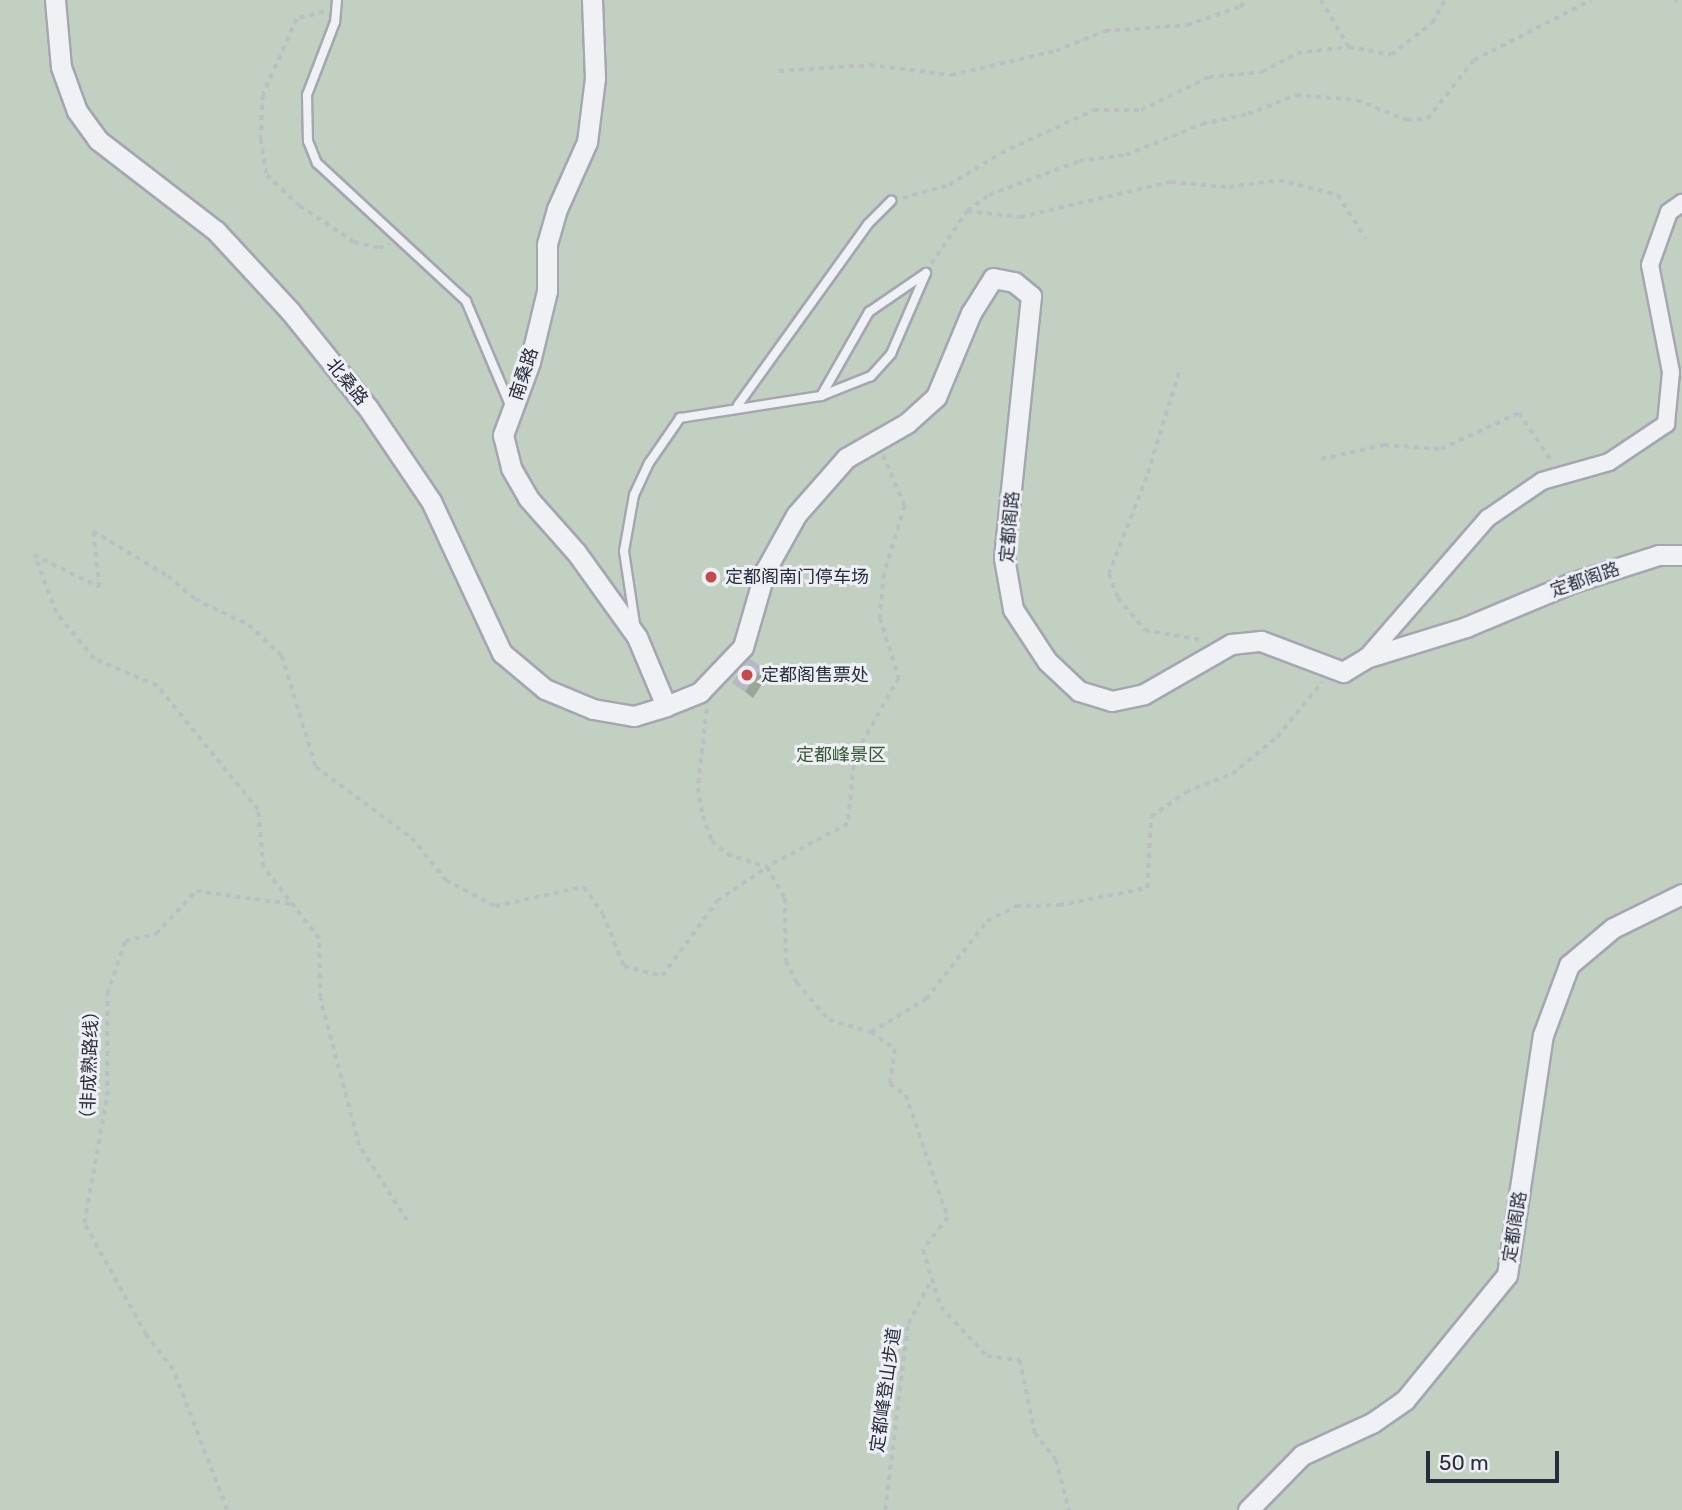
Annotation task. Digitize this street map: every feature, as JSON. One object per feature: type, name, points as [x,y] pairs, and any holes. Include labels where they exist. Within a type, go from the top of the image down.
[{"type":"street","name":"北桑路","points":[[55,0],[61,66],[77,110],[98,140],[216,231],[290,311],[368,408],[431,500],[502,653],[545,690],[593,709],[634,716],[667,706]]},
{"type":"street","name":"南桑路","points":[[592,0],[595,78],[587,142],[557,209],[547,245],[547,291],[530,362],[503,435],[511,468],[528,498],[576,552],[637,637],[667,706]]},
{"type":"street","points":[[1366,658],[1488,518],[1542,481],[1609,462],[1666,424],[1671,372],[1650,265],[1669,212],[1682,203]]},
{"type":"street","name":"定都阁路","points":[[667,706],[700,692],[743,647],[765,571],[796,515],[846,458],[907,423],[936,397],[971,313],[993,278],[1014,282],[1031,296],[1004,558],[1013,609],[1047,661],[1079,691],[1112,701],[1144,694],[1231,644],[1261,641],[1343,672],[1366,658],[1466,627],[1571,583],[1659,555],[1682,555]]},
{"type":"street","name":"定都阁路","points":[[1248,1510],[1302,1455],[1372,1423],[1405,1400],[1507,1275],[1543,1035],[1569,965],[1613,928],[1682,894]]},
{"type":"lane","points":[[337,0],[335,22],[307,95],[308,141],[317,163],[466,300],[512,410]]},
{"type":"lane","points":[[738,406],[868,224],[891,201]]},
{"type":"lane","points":[[821,396],[869,312],[926,272]]},
{"type":"lane","points":[[637,637],[624,551],[634,495],[649,463],[680,418],[738,406],[821,396],[871,376],[891,354],[926,272]]},
{"type":"path","points":[[779,71],[870,65],[951,75],[1056,51],[1105,31],[1187,24],[1240,7],[1246,0]]},
{"type":"path","points":[[1321,0],[1349,47]]},
{"type":"path","points":[[891,201],[948,186],[1001,153],[1094,110],[1141,110],[1209,77],[1262,72],[1297,53],[1349,47],[1391,54],[1432,23],[1446,0]]},
{"type":"path","points":[[926,272],[967,211],[989,195],[1079,161],[1126,155],[1202,124],[1248,114],[1296,95],[1357,100],[1406,120],[1427,119],[1474,60],[1591,0]]},
{"type":"path","points":[[967,211],[1020,217],[1171,182],[1229,187],[1279,180],[1338,195],[1366,239]]},
{"type":"path","points":[[1179,373],[1147,477],[1109,574],[1118,598],[1145,629],[1231,644]]},
{"type":"path","points":[[1321,459],[1384,445],[1441,450],[1519,413],[1562,475]]},
{"type":"path","points":[[407,1220],[359,1146],[320,998],[319,939],[263,867],[258,810],[157,686],[94,659],[56,613],[34,555],[99,587],[93,531],[168,576],[195,598],[249,625],[282,656],[316,766],[412,838],[446,880],[495,906],[584,887],[603,914],[624,966],[662,976],[717,901],[767,867],[848,824],[855,755],[899,678],[880,618],[884,574],[905,506],[876,440]]},
{"type":"path","points":[[871,1032],[926,999],[987,921],[1006,911],[1147,888],[1151,817],[1186,792],[1232,774],[1276,737],[1332,669]]},
{"type":"path","points":[[700,692],[710,715],[698,788],[712,841],[727,854],[767,867],[785,898],[786,961],[797,983],[829,1020],[871,1032],[895,1049],[890,1084],[906,1095],[948,1218],[923,1250],[941,1307],[986,1356],[1020,1360],[1035,1433],[1056,1460],[1069,1510]]},
{"type":"path","name":"（非成熟路线）","points":[[227,1510],[173,1370],[146,1335],[84,1223],[107,1096],[107,994],[125,941],[156,934],[197,891],[292,904]]},
{"type":"path","name":"定都峰登山步道","points":[[885,1510],[908,1324],[932,1279]]},
{"type":"green space","name":"定都峰景区","points":[[0,0],[1682,0],[1682,1510],[0,1510]]},
{"type":"building","name":"定都阁售票处","points":[[749,658],[762,667],[745,692],[732,683]]},
{"type":"place","name":"定都阁南门停车场","points":[[711,577]]},
{"type":"place","name":"定都阁售票处","points":[[747,675]]}]
